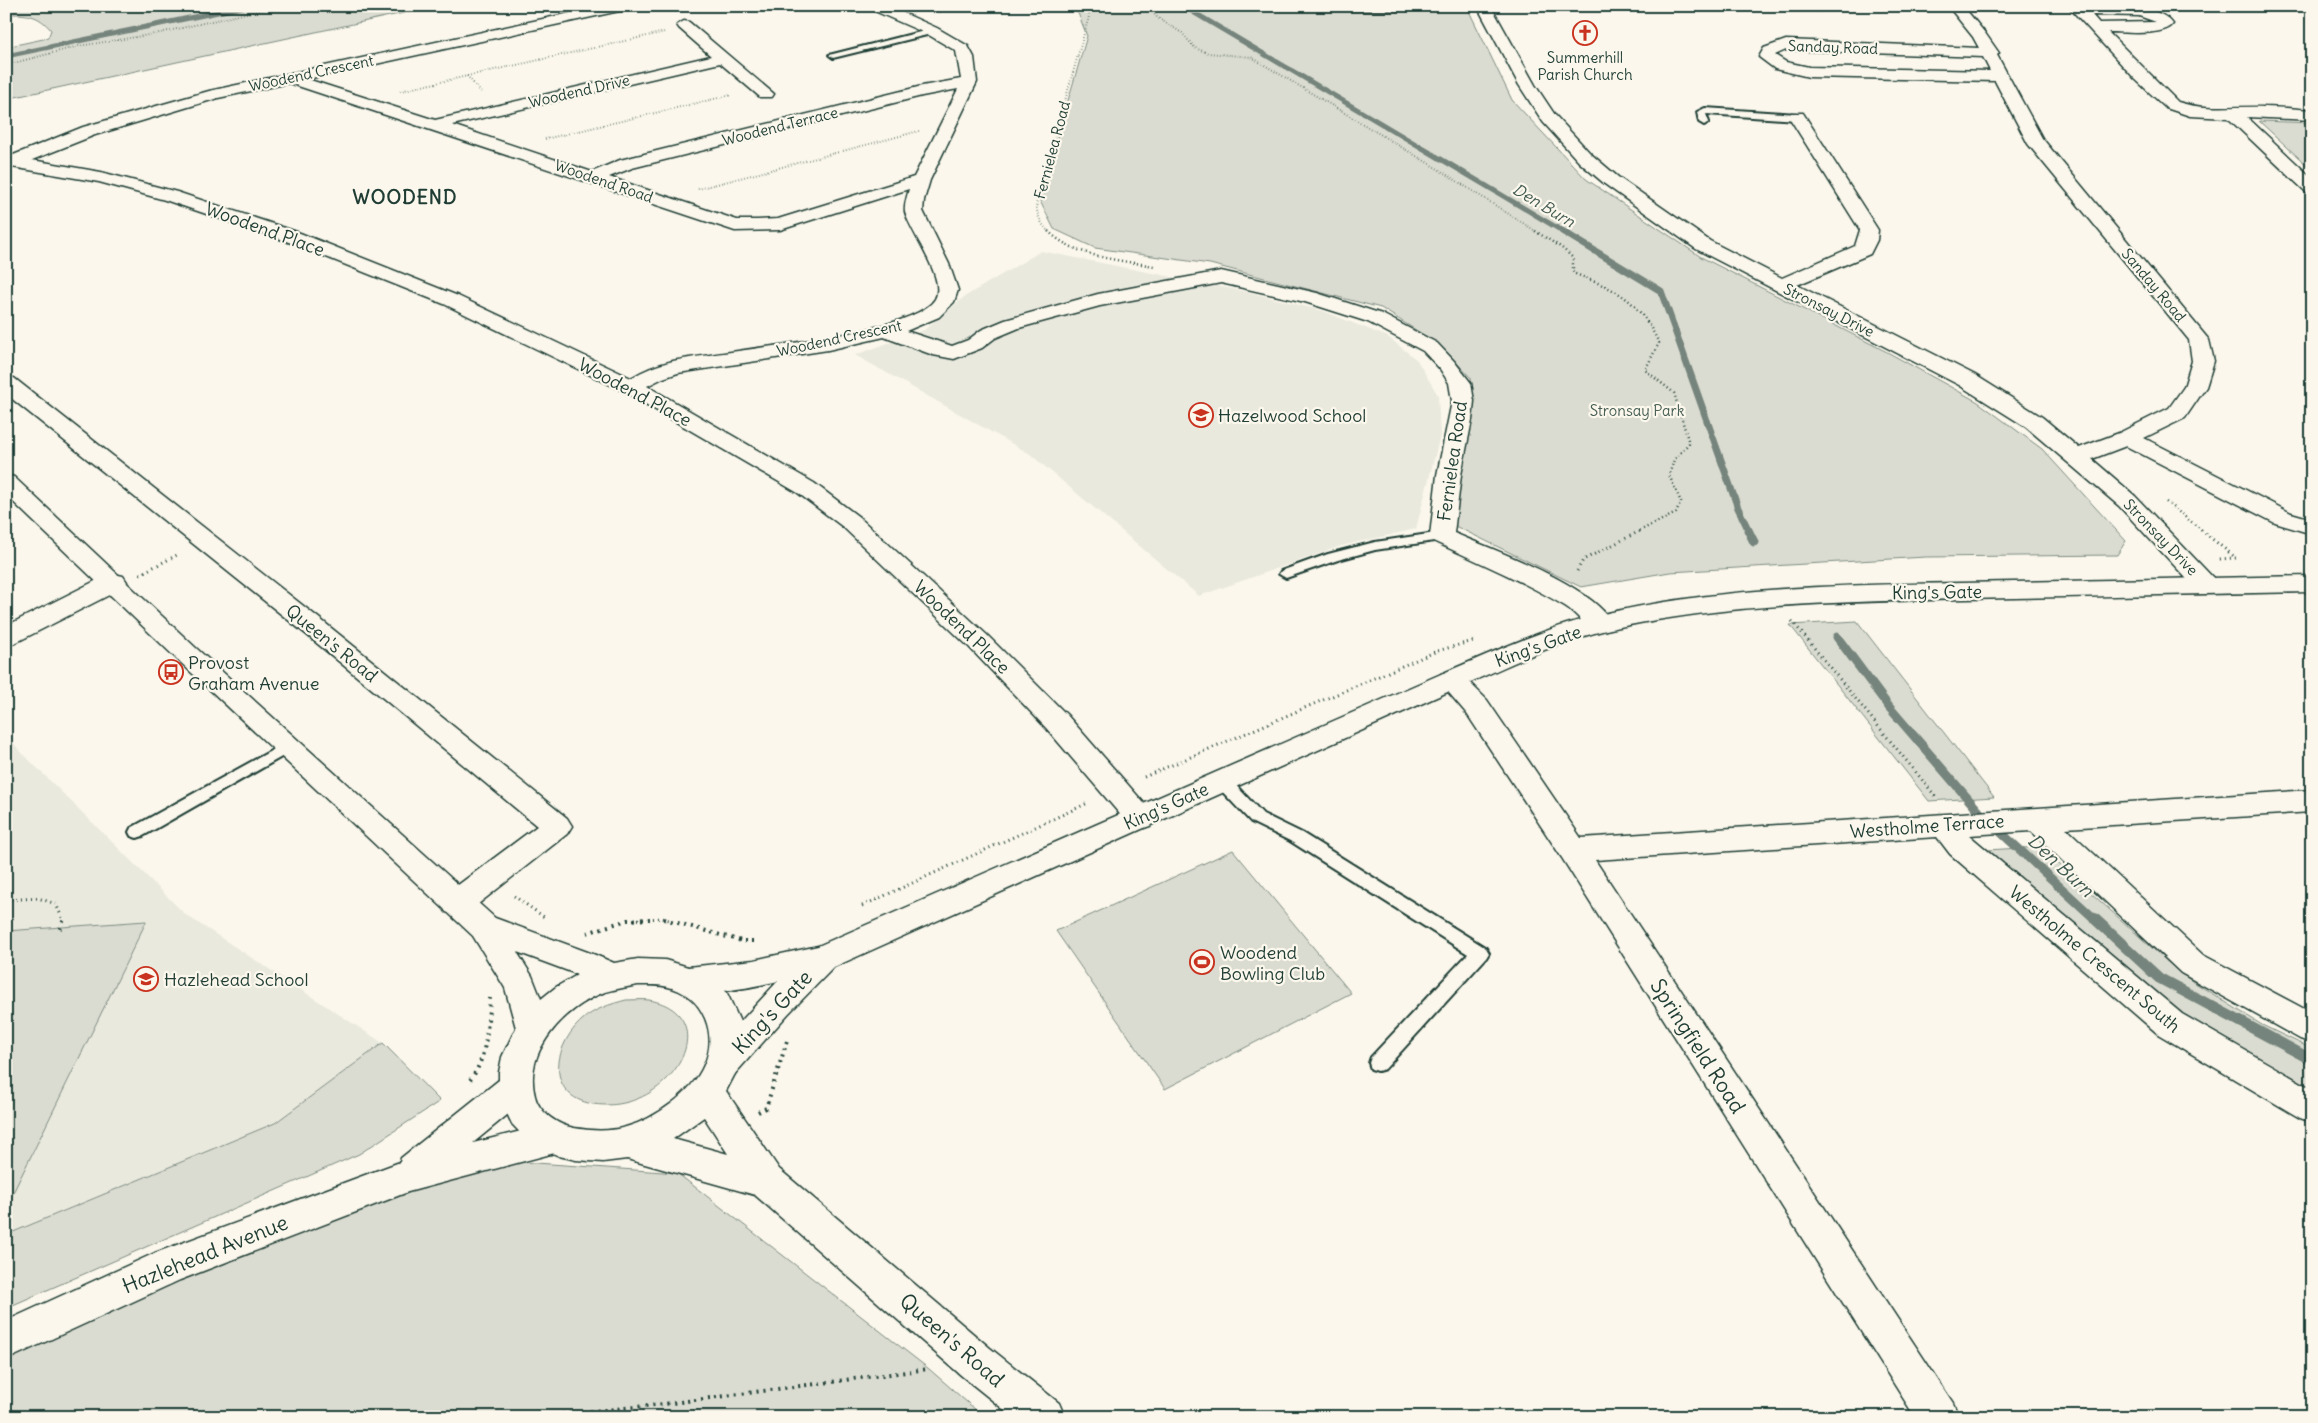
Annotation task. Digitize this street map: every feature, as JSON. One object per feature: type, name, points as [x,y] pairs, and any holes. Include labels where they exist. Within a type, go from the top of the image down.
[{"type":"street","name":"Woodend Crescent","points":[[10,164],[90,131],[215,94],[624,6]]},
{"type":"street","points":[[874,6],[932,31],[963,49],[966,57],[969,82]]},
{"type":"street","points":[[1351,6],[1424,6]]},
{"type":"street","name":"Stronsay Drive","points":[[1484,6],[1527,85],[1549,118],[1585,158],[1646,206],[1703,244],[1967,380],[2034,422],[2127,501],[2207,585]]},
{"type":"street","name":"Sanday Road","points":[[1955,6],[1980,36],[1991,54],[2034,140],[2199,340],[2203,361],[2195,387],[2177,413],[2127,438],[2077,457]]},
{"type":"street","points":[[2077,8],[2141,12],[2159,18],[2166,24],[2154,28],[2095,27]]},
{"type":"street","points":[[2077,8],[2141,76],[2172,105],[2190,111],[2234,114],[2264,112],[2312,114]]},
{"type":"street","points":[[683,30],[723,58],[762,91],[742,91]]},
{"type":"street","name":"Sanday Road","points":[[1991,54],[1786,45],[1769,51],[1767,57],[1781,66],[1809,72],[2001,76]]},
{"type":"street","name":"Woodend Drive","points":[[435,125],[471,115],[723,58]]},
{"type":"street","name":"Woodend Road","points":[[290,77],[307,86],[435,125],[735,225],[780,224],[921,180]]},
{"type":"street","name":"Woodend Crescent","points":[[631,386],[655,373],[675,367],[828,344],[886,331],[909,324],[932,313],[944,302],[948,290],[939,264],[914,211],[915,200],[921,180],[969,82]]},
{"type":"street","name":"Woodend Terrace","points":[[594,177],[626,164],[922,91],[969,82]]},
{"type":"street","points":[[2234,114],[2260,141],[2312,188]]},
{"type":"street","points":[[1780,123],[1800,120],[1868,230],[1868,240],[1863,250],[1781,285]]},
{"type":"street","name":"Woodend Place","points":[[10,164],[101,177],[171,196],[293,237],[451,300],[631,386],[806,488],[850,522],[978,641],[1057,722],[1140,818]]},
{"type":"street","name":"Fernielea Road","points":[[886,331],[940,351],[954,353],[975,344],[988,334],[1012,324],[1098,300],[1222,277],[1310,297],[1375,318],[1430,346],[1448,365],[1460,383],[1463,401],[1461,420],[1450,475],[1442,536],[1546,584],[1578,602],[1600,624]]},
{"type":"street","name":"Queen's Road","points":[[6,382],[316,629],[558,826],[457,903]]},
{"type":"street","points":[[2127,438],[2283,518],[2312,527]]},
{"type":"street","points":[[6,482],[116,584],[186,654],[484,927],[520,985],[533,1029]]},
{"type":"street","points":[[6,637],[116,584]]},
{"type":"street","name":"King's Gate","points":[[688,980],[754,973],[823,958],[1451,680],[1537,644],[1600,624],[1684,607],[1775,598],[1868,593],[2312,584]]},
{"type":"street","name":"Springfield Road","points":[[1451,680],[1477,707],[1573,850],[1781,1175],[1939,1417]]},
{"type":"street","name":"Westholme Terrace","points":[[1573,850],[2312,801]]},
{"type":"street","points":[[2029,819],[2192,964],[2312,1029]]},
{"type":"street","name":"Westholme Crescent South","points":[[1951,824],[1960,846],[2170,1024],[2312,1107]]},
{"type":"street","points":[[484,927],[611,977]]},
{"type":"street","name":"King's Gate","points":[[628,1143],[659,1131],[679,1118],[776,1004],[823,958]]},
{"type":"street","points":[[638,972],[665,973],[688,980],[709,994],[723,1016],[727,1041],[714,1079],[732,1128],[766,1181],[628,1143],[601,1147],[576,1146],[553,1138],[534,1126],[521,1108],[516,1087],[518,1058],[533,1029],[561,1002],[581,988],[611,977],[638,972]]},
{"type":"street","name":"Hazlehead Avenue","points":[[407,1176],[516,1087]]},
{"type":"street","name":"Hazlehead Avenue","points":[[6,1341],[168,1266],[407,1176],[553,1138]]},
{"type":"street","name":"Queen's Road","points":[[766,1181],[976,1362],[1045,1417]]},
{"type":"lane","points":[[833,55],[932,31]]},
{"type":"lane","points":[[1704,122],[1701,112],[1705,110],[1800,120]]},
{"type":"lane","points":[[1286,574],[1332,557],[1375,546],[1442,536]]},
{"type":"lane","points":[[137,832],[287,748]]},
{"type":"lane","points":[[1223,782],[1257,818],[1296,837],[1480,954],[1378,1063]]},
{"type":"path","points":[[6,65],[79,46],[155,34],[278,6]]},
{"type":"path","name":"Fernielea Road","points":[[1092,6],[1040,185],[1036,210],[1044,227],[1060,242],[1106,258],[1162,267]]},
{"type":"path","points":[[1146,6],[1163,24],[1182,33],[1193,47],[1202,52],[1218,55],[1239,54],[1251,57],[1438,169],[1562,248],[1573,258],[1573,274],[1610,286],[1623,294],[1636,307],[1659,343],[1645,370],[1674,393],[1684,418],[1689,443],[1674,460],[1669,475],[1680,502],[1676,512],[1583,560],[1577,569],[1581,587],[1588,600],[1578,602]]},
{"type":"path","points":[[356,100],[664,32],[683,30]]},
{"type":"path","points":[[505,148],[742,91]]},
{"type":"path","points":[[658,199],[950,122]]},
{"type":"path","points":[[2160,497],[2236,558],[2186,561]]},
{"type":"path","points":[[116,584],[204,541]]},
{"type":"path","points":[[1775,598],[1938,800],[1951,824]]},
{"type":"path","points":[[853,910],[1070,813],[1116,789],[1436,652],[1474,640]]},
{"type":"path","points":[[489,879],[548,919]]},
{"type":"path","points":[[6,900],[38,898],[56,904],[64,918],[60,930]]},
{"type":"path","points":[[559,955],[576,936],[627,920],[662,918],[744,941],[763,942]]},
{"type":"path","points":[[744,941],[754,973]]},
{"type":"path","points":[[479,1117],[462,1090],[475,1074],[485,1047],[489,998],[520,985]]},
{"type":"path","points":[[732,1128],[766,1108],[790,1034],[787,1013],[776,1004]]},
{"type":"path","points":[[534,1417],[665,1404],[976,1362]]},
{"type":"shaded area","name":"Hazelwood School","points":[[1041,251],[1253,293],[1323,311],[1388,337],[1417,360],[1438,395],[1440,436],[1416,529],[1341,546],[1199,596],[1030,454],[855,355],[924,330],[964,297]]},
{"type":"shaded area","name":"Hazlehead School","points":[[6,733],[19,750],[186,915],[383,1043],[275,1123],[6,1235]]},
{"type":"green space","points":[[6,6],[436,6],[6,99],[6,47],[48,38],[51,30],[41,21],[31,16],[6,14]]},
{"type":"green space","name":"Stronsay Park","points":[[1050,6],[1324,6],[1468,9],[1512,100],[1586,179],[1701,257],[1889,353],[1978,402],[2042,449],[2126,541],[2117,555],[1926,557],[1670,572],[1581,587],[1453,525],[1458,482],[1472,421],[1471,378],[1441,346],[1381,308],[1210,264],[1095,248],[1054,229],[1039,199],[1087,36],[1078,13]]},
{"type":"green space","points":[[1669,6],[1817,6],[1821,12]]},
{"type":"green space","points":[[2259,121],[2312,123],[2312,170]]},
{"type":"green space","points":[[1857,621],[1994,797],[1929,801],[1790,625]]},
{"type":"green space","points":[[2040,847],[2181,974],[2262,1025],[2312,1049],[2312,1090],[2171,1011],[1986,850]]},
{"type":"green space","name":"Woodend Bowling Club","points":[[1233,850],[1351,993],[1165,1089],[1056,931]]},
{"type":"green space","points":[[146,922],[6,1207],[6,931]]},
{"type":"green space","points":[[626,1000],[649,1000],[672,1009],[684,1024],[686,1042],[680,1062],[666,1080],[646,1095],[621,1104],[593,1104],[578,1099],[567,1091],[561,1081],[559,1069],[560,1056],[565,1043],[572,1031],[587,1016],[603,1007]]},
{"type":"green space","points":[[383,1043],[440,1101],[359,1154],[6,1308],[6,1235],[275,1123]]},
{"type":"green space","points":[[466,1158],[677,1173],[929,1369],[984,1417],[6,1417],[6,1354]]},
{"type":"waterway","name":"Den Burn","points":[[6,56],[247,6]]},
{"type":"waterway","name":"Den Burn","points":[[1183,6],[1564,232]]},
{"type":"waterway","name":"Den Burn","points":[[1562,231],[1661,291],[1738,508],[1749,531]]},
{"type":"waterway","name":"Den Burn","points":[[1748,530],[1754,542]]},
{"type":"waterway","name":"Den Burn","points":[[1837,637],[1889,707],[1982,815],[2096,920]]},
{"type":"waterway","name":"Den Burn","points":[[2095,919],[2159,978],[2312,1060]]},
{"type":"place","name":"Summerhill Parish Church","points":[[1585,33]]},
{"type":"place","name":"Hazelwood School","points":[[1201,415]]},
{"type":"place","name":"Provost Graham Avenue","points":[[171,672]]},
{"type":"place","name":"Woodend Bowling Club","points":[[1202,962]]},
{"type":"place","name":"Hazlehead School","points":[[146,979]]},
{"type":"district","name":"WOODEND","points":[[405,197]]}]
